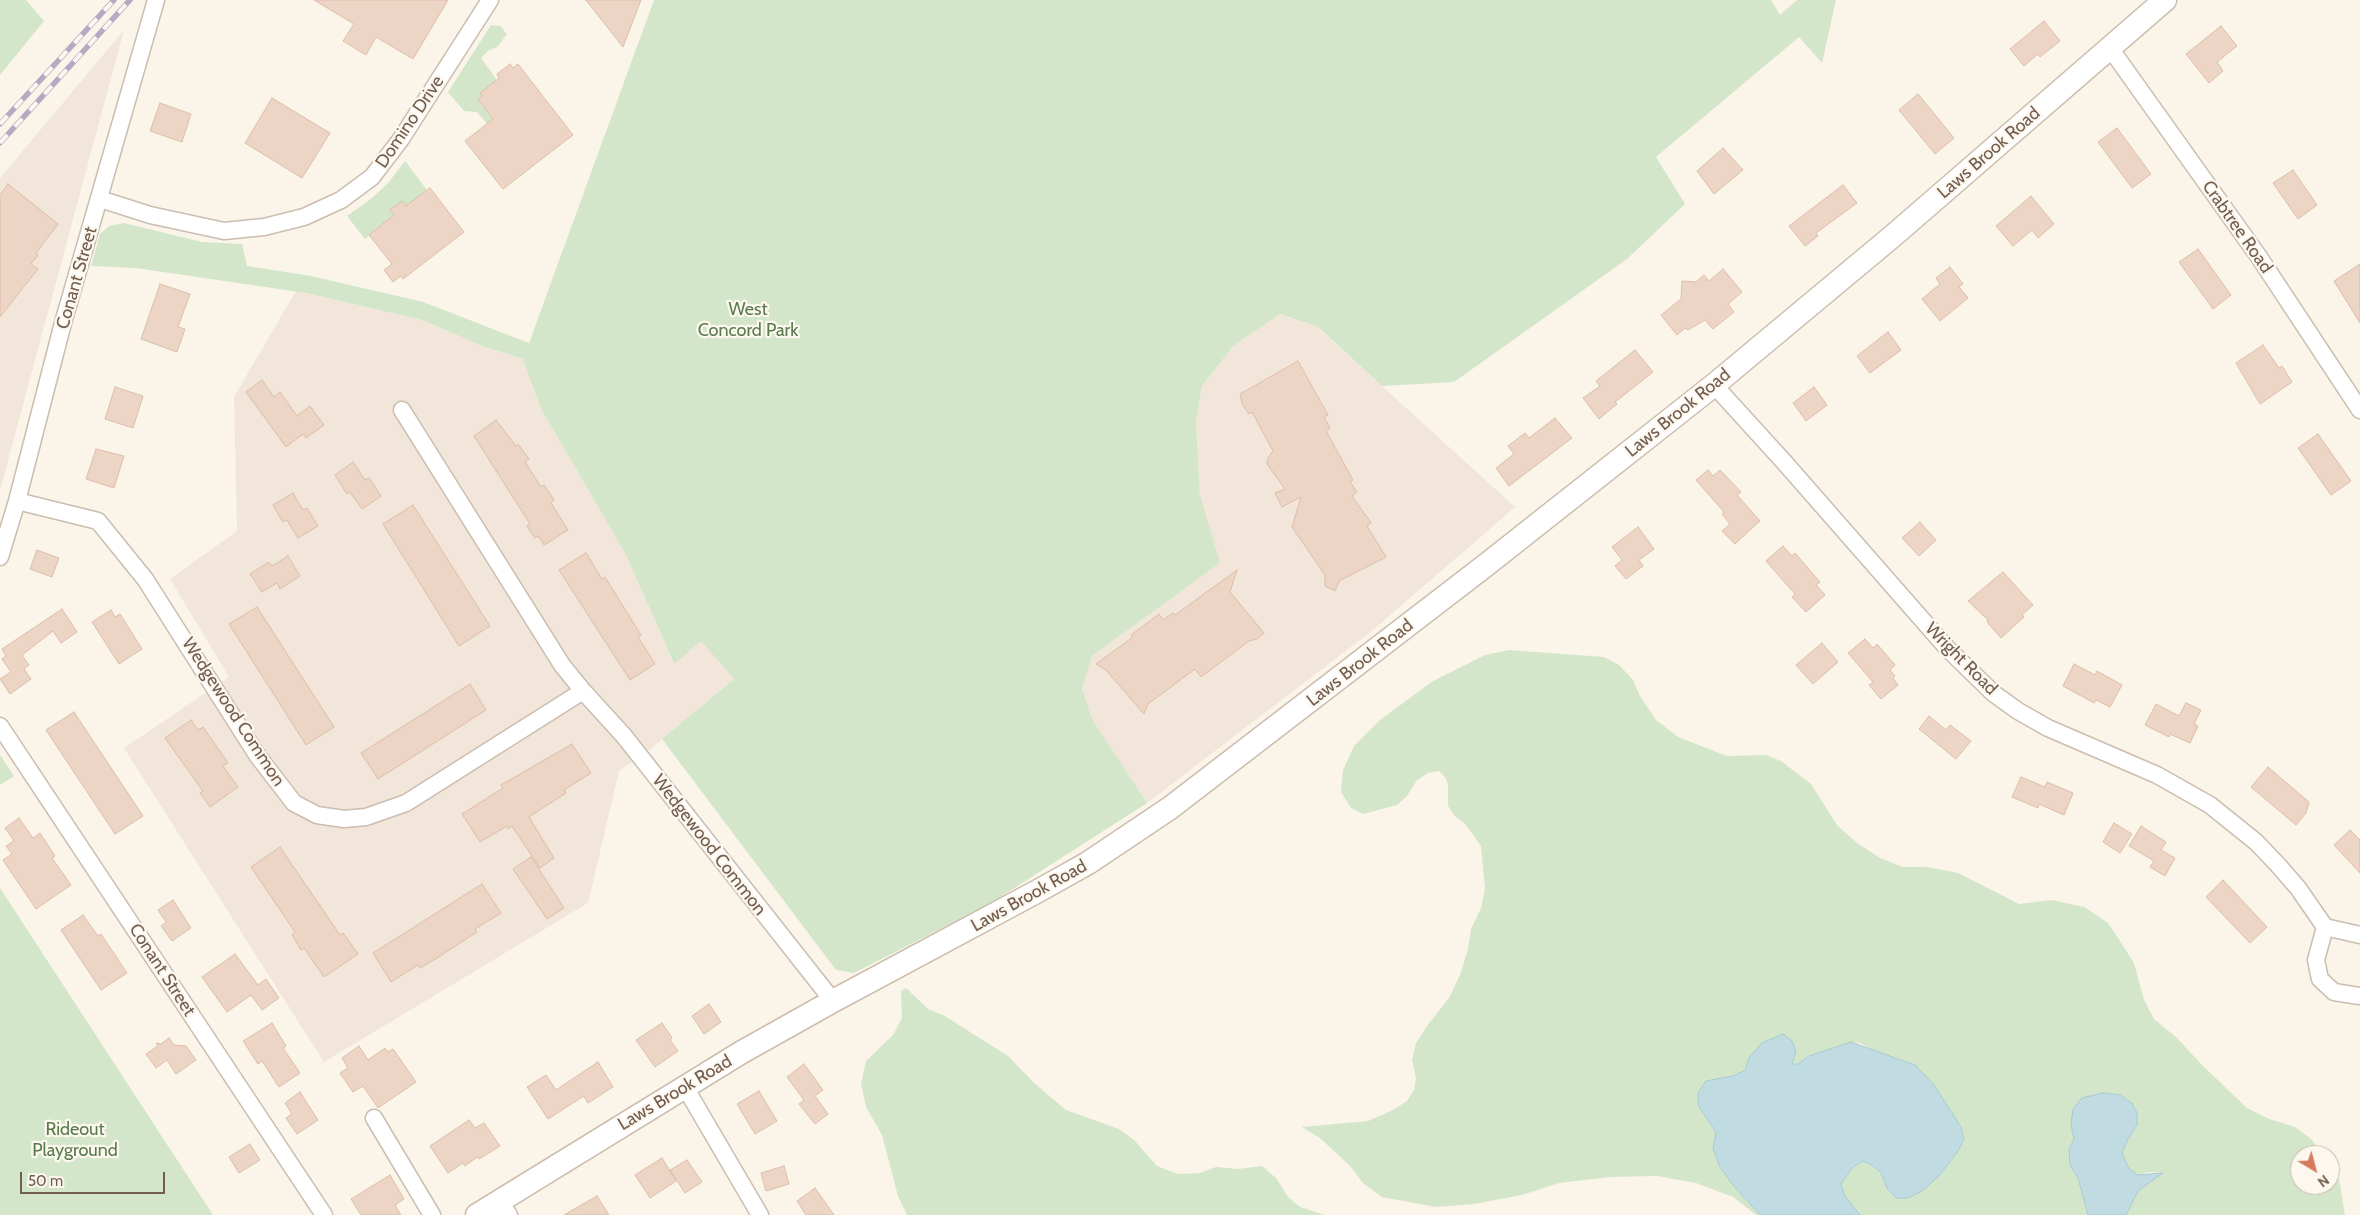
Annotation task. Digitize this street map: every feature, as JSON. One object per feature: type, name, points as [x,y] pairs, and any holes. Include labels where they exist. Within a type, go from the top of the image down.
[{"type":"street","name":"Conant Street","points":[[0,557],[17,502],[63,323],[156,0]]},
{"type":"street","name":"Domino Drive","points":[[100,199],[150,215],[224,231],[264,227],[304,217],[341,200],[372,177],[401,139],[490,0]]},
{"type":"street","name":"Laws Brook Road","points":[[476,1215],[504,1208],[685,1087],[833,1001],[1038,892],[1088,863],[1147,824],[1251,748],[1714,385],[1894,235],[2165,0]]},
{"type":"street","name":"Crabtree Road","points":[[2110,48],[2259,257],[2360,410]]},
{"type":"street","name":"Wright Road","points":[[1714,385],[1969,672],[1999,698],[2040,724],[2157,775],[2210,805],[2256,842],[2278,865],[2298,888],[2325,927]]},
{"type":"street","name":"Wedgewood Common","points":[[402,410],[562,665],[624,736],[833,1001]]},
{"type":"street","name":"Wedgewood Common","points":[[17,502],[98,521],[146,578],[257,754],[294,803],[317,815],[344,819],[366,817],[406,803],[583,691]]},
{"type":"street","name":"Conant Street","points":[[0,726],[324,1215]]},
{"type":"street","points":[[2360,935],[2325,927],[2316,960],[2320,979],[2334,992],[2360,996]]},
{"type":"street","points":[[685,1087],[760,1215]]},
{"type":"street","points":[[374,1118],[432,1215]]},
{"type":"shaded area","points":[[124,30],[0,490],[0,178]]},
{"type":"shaded area","points":[[296,291],[422,320],[485,347],[523,359],[540,407],[626,555],[673,663],[701,640],[734,679],[653,747],[619,771],[588,903],[324,1062],[124,748],[229,677],[170,579],[237,531],[234,397]]},
{"type":"shaded area","points":[[1279,314],[1317,327],[1515,507],[1373,630],[1147,803],[1092,719],[1082,689],[1092,656],[1219,563],[1200,495],[1196,422],[1202,386],[1233,346]]},
{"type":"green space","points":[[0,0],[26,0],[44,21],[0,75]]},
{"type":"green space","name":"West Concord Park","points":[[654,0],[1771,0],[1780,15],[1797,0],[1836,0],[1822,63],[1799,37],[1656,157],[1685,204],[1627,259],[1454,382],[1382,386],[1318,327],[1280,314],[1233,346],[1202,386],[1196,422],[1200,495],[1220,563],[1092,656],[1082,689],[1092,719],[1147,803],[991,903],[854,973],[836,970],[662,739],[734,679],[701,641],[674,664],[626,555],[540,407],[523,359],[485,347],[422,320],[306,293],[136,268],[91,266],[100,234],[109,226],[124,223],[202,242],[242,244],[247,266],[311,276],[423,302],[529,343]]},
{"type":"green space","points":[[491,25],[500,26],[507,34],[497,47],[489,50],[481,58],[497,80],[480,93],[482,96],[478,99],[493,119],[487,124],[477,112],[464,111],[448,92]]},
{"type":"green space","points":[[405,161],[427,190],[406,207],[402,201],[391,210],[395,215],[365,239],[347,216],[372,198],[388,183]]},
{"type":"green space","points":[[1509,650],[1604,657],[1619,665],[1633,680],[1640,696],[1656,720],[1678,737],[1727,756],[1766,755],[1781,761],[1811,784],[1837,825],[1857,843],[1880,858],[1903,867],[1927,867],[1958,873],[2019,904],[2052,900],[2084,907],[2108,923],[2134,963],[2144,1000],[2154,1019],[2177,1038],[2247,1108],[2269,1119],[2295,1127],[2311,1139],[2316,1145],[2290,1145],[2290,1195],[2340,1195],[2340,1185],[2345,1215],[2126,1215],[2138,1191],[2162,1173],[2149,1172],[2137,1175],[2128,1167],[2122,1153],[2137,1125],[2132,1103],[2120,1095],[2103,1093],[2071,1125],[2074,1139],[2069,1149],[2070,1165],[2078,1178],[2088,1215],[1860,1215],[1845,1196],[1841,1184],[1853,1167],[1863,1161],[1872,1165],[1881,1173],[1887,1188],[1939,1176],[1958,1151],[1964,1139],[1961,1127],[1950,1113],[1900,1059],[1876,1052],[1860,1043],[1851,1042],[1809,1056],[1798,1064],[1749,1058],[1745,1070],[1733,1076],[1706,1081],[1698,1105],[1716,1134],[1713,1148],[1733,1185],[1760,1215],[1756,1215],[1733,1197],[1696,1183],[1657,1176],[1610,1177],[1559,1183],[1522,1195],[1474,1204],[1436,1207],[1382,1197],[1363,1183],[1351,1167],[1320,1138],[1302,1127],[1368,1121],[1393,1110],[1407,1101],[1414,1090],[1416,1078],[1412,1060],[1416,1043],[1449,998],[1460,975],[1468,949],[1471,929],[1481,908],[1485,889],[1481,846],[1466,825],[1455,816],[1448,806],[1448,785],[1446,778],[1439,771],[1428,773],[1417,780],[1407,796],[1397,805],[1363,814],[1351,808],[1341,792],[1343,770],[1354,746],[1380,720],[1433,681],[1485,655]]},
{"type":"green space","points":[[0,755],[14,776],[0,785]]},
{"type":"green space","name":"Rideout Playground","points":[[0,888],[213,1215],[0,1215]]},
{"type":"green space","points":[[906,988],[928,1009],[943,1015],[1008,1056],[1033,1082],[1066,1110],[1119,1129],[1134,1140],[1157,1166],[1178,1174],[1200,1173],[1216,1167],[1238,1169],[1262,1166],[1276,1178],[1288,1197],[1300,1207],[1325,1215],[907,1215],[898,1196],[882,1135],[866,1107],[861,1083],[866,1061],[893,1035],[902,1018],[901,991]]},
{"type":"water","points":[[1783,1034],[1792,1041],[1796,1051],[1792,1064],[1798,1064],[1809,1056],[1851,1042],[1915,1065],[1934,1085],[1961,1127],[1964,1139],[1958,1151],[1939,1176],[1922,1191],[1908,1198],[1896,1198],[1887,1188],[1881,1173],[1872,1165],[1863,1161],[1853,1167],[1841,1184],[1845,1196],[1860,1215],[1760,1215],[1733,1185],[1720,1167],[1713,1148],[1716,1133],[1698,1105],[1698,1093],[1706,1081],[1733,1076],[1745,1070],[1749,1058],[1762,1043]]},
{"type":"water","points":[[2103,1093],[2120,1095],[2132,1103],[2137,1113],[2137,1125],[2122,1153],[2128,1167],[2137,1175],[2163,1173],[2138,1191],[2126,1215],[2088,1215],[2078,1178],[2070,1165],[2069,1149],[2074,1139],[2071,1125],[2073,1109],[2082,1098]]},
{"type":"building","points":[[314,0],[448,0],[413,59],[376,37],[366,55],[343,41],[354,24]]},
{"type":"building","points":[[586,0],[641,0],[623,47]]},
{"type":"building","points":[[2044,21],[2060,41],[2040,57],[2038,54],[2024,66],[2010,49]]},
{"type":"building","points":[[2221,26],[2237,46],[2217,62],[2223,71],[2209,83],[2186,54]]},
{"type":"building","points":[[510,64],[513,68],[518,64],[573,135],[503,189],[465,141],[493,119],[478,99],[482,96],[480,93],[499,78],[497,74]]},
{"type":"building","points":[[1918,94],[1954,138],[1935,154],[1899,110]]},
{"type":"building","points":[[272,98],[330,133],[302,178],[245,143]]},
{"type":"building","points":[[160,103],[191,114],[182,142],[150,131]]},
{"type":"building","points":[[2117,128],[2151,174],[2132,188],[2098,142]]},
{"type":"building","points":[[1723,148],[1743,170],[1714,194],[1697,171]]},
{"type":"building","points":[[2293,170],[2317,205],[2298,219],[2273,183]]},
{"type":"building","points":[[8,184],[58,224],[36,253],[38,255],[31,264],[38,269],[0,317],[0,195]]},
{"type":"building","points":[[1843,185],[1857,203],[1816,233],[1818,236],[1805,246],[1789,226]]},
{"type":"building","points":[[430,188],[464,232],[403,279],[401,276],[393,282],[384,270],[392,264],[369,235],[394,215],[390,210],[402,201],[406,206]]},
{"type":"building","points":[[2031,196],[2054,224],[2038,238],[2032,230],[2013,246],[1996,226]]},
{"type":"building","points":[[2198,249],[2231,295],[2213,309],[2179,262]]},
{"type":"building","points":[[2360,264],[2360,323],[2334,281]]},
{"type":"building","points":[[1950,267],[1963,284],[1959,287],[1968,298],[1940,321],[1922,299],[1940,284],[1936,278]]},
{"type":"building","points":[[1723,269],[1742,292],[1728,304],[1734,312],[1713,329],[1705,320],[1688,330],[1685,328],[1677,335],[1661,315],[1681,299],[1682,281],[1696,282],[1704,275],[1709,281]]},
{"type":"building","points":[[160,284],[190,294],[178,327],[185,329],[177,352],[141,339]]},
{"type":"building","points":[[1888,332],[1901,350],[1870,373],[1857,356]]},
{"type":"building","points":[[2263,345],[2279,368],[2282,366],[2292,382],[2260,404],[2236,363]]},
{"type":"building","points":[[1635,350],[1653,372],[1615,402],[1617,404],[1599,419],[1583,398],[1600,386],[1596,381]]},
{"type":"building","points":[[1298,361],[1328,415],[1324,417],[1330,428],[1326,431],[1353,480],[1350,482],[1357,492],[1352,496],[1371,523],[1367,526],[1386,557],[1339,581],[1335,591],[1325,586],[1325,575],[1292,527],[1301,497],[1282,507],[1275,493],[1285,489],[1267,464],[1268,458],[1273,451],[1252,412],[1249,414],[1242,404],[1240,394]]},
{"type":"building","points":[[262,380],[274,397],[280,392],[297,416],[310,406],[324,425],[306,438],[303,434],[286,447],[246,392]]},
{"type":"building","points":[[115,387],[143,396],[133,428],[105,419]]},
{"type":"building","points":[[1814,387],[1827,405],[1806,421],[1793,403]]},
{"type":"building","points":[[1555,418],[1572,438],[1509,486],[1496,468],[1514,454],[1508,446],[1525,433],[1529,438]]},
{"type":"building","points":[[496,420],[516,446],[518,444],[529,459],[525,462],[541,487],[544,485],[554,500],[551,503],[568,530],[544,545],[538,536],[535,538],[527,526],[530,524],[474,436]]},
{"type":"building","points":[[2318,434],[2351,481],[2331,495],[2298,448]]},
{"type":"building","points":[[96,449],[124,456],[114,488],[86,479]]},
{"type":"building","points":[[353,462],[365,480],[369,478],[381,496],[362,509],[350,492],[347,494],[335,475]]},
{"type":"building","points":[[1708,470],[1713,476],[1720,470],[1741,492],[1737,495],[1760,521],[1735,544],[1722,531],[1730,524],[1722,514],[1724,512],[1696,480]]},
{"type":"building","points":[[293,493],[303,510],[307,508],[318,526],[298,538],[287,520],[283,522],[273,505]]},
{"type":"building","points":[[413,505],[490,626],[459,646],[383,524]]},
{"type":"building","points":[[1920,522],[1936,540],[1919,556],[1902,538]]},
{"type":"building","points":[[1638,527],[1654,549],[1639,560],[1643,566],[1626,579],[1615,566],[1622,560],[1612,547]]},
{"type":"building","points":[[1783,546],[1792,556],[1795,553],[1820,582],[1816,585],[1825,595],[1806,612],[1792,597],[1795,594],[1766,561]]},
{"type":"building","points":[[37,550],[59,558],[52,577],[30,569]]},
{"type":"building","points":[[586,553],[602,579],[605,577],[641,635],[638,637],[655,664],[630,680],[559,570]]},
{"type":"building","points":[[288,556],[300,576],[280,589],[277,583],[262,592],[250,574],[269,562],[272,566]]},
{"type":"building","points":[[1237,570],[1230,592],[1264,633],[1257,639],[1249,641],[1201,677],[1195,669],[1148,704],[1144,714],[1106,670],[1096,664],[1133,637],[1131,635],[1159,614],[1163,620],[1173,613],[1175,615]]},
{"type":"building","points":[[2003,572],[2033,605],[2022,615],[2024,617],[2001,638],[1987,622],[1988,620],[1968,601]]},
{"type":"building","points":[[257,607],[334,727],[306,745],[229,624]]},
{"type":"building","points":[[62,609],[77,632],[61,643],[53,631],[22,655],[29,665],[24,669],[31,679],[10,694],[0,679],[11,672],[2,659],[6,656],[2,649]]},
{"type":"building","points":[[111,610],[115,617],[120,614],[142,649],[119,664],[92,622]]},
{"type":"building","points":[[1865,639],[1873,648],[1877,644],[1895,665],[1890,670],[1895,676],[1893,678],[1898,685],[1881,699],[1869,685],[1873,682],[1848,653]]},
{"type":"building","points":[[1822,643],[1838,662],[1813,684],[1796,665]]},
{"type":"building","points":[[2074,664],[2095,675],[2097,671],[2122,685],[2110,707],[2096,700],[2094,703],[2063,686]]},
{"type":"building","points":[[470,684],[486,710],[378,779],[361,753]]},
{"type":"building","points":[[2186,703],[2201,710],[2194,724],[2198,726],[2190,743],[2170,734],[2169,737],[2145,725],[2156,704],[2179,716]]},
{"type":"building","points":[[74,712],[143,816],[115,834],[46,730]]},
{"type":"building","points":[[1929,716],[1946,730],[1950,725],[1971,741],[1956,759],[1919,729]]},
{"type":"building","points":[[191,720],[198,730],[203,727],[228,763],[223,766],[238,787],[210,807],[200,793],[203,791],[165,738]]},
{"type":"building","points":[[572,744],[591,773],[564,790],[566,793],[529,817],[554,858],[540,868],[512,826],[508,829],[507,826],[480,842],[462,814],[503,788],[501,785]]},
{"type":"building","points":[[2268,767],[2309,802],[2306,813],[2296,825],[2251,787]]},
{"type":"building","points":[[2021,777],[2045,787],[2047,782],[2073,793],[2064,815],[2039,804],[2038,808],[2012,797]]},
{"type":"building","points":[[19,818],[33,838],[40,833],[55,856],[52,858],[71,885],[36,909],[3,860],[12,854],[6,846],[14,841],[5,828]]},
{"type":"building","points":[[2114,823],[2132,834],[2120,853],[2103,842]]},
{"type":"building","points":[[2141,826],[2166,842],[2161,850],[2175,858],[2165,876],[2150,867],[2154,861],[2129,846]]},
{"type":"building","points":[[2350,830],[2360,840],[2360,873],[2334,845]]},
{"type":"building","points":[[280,847],[340,935],[343,933],[358,954],[324,977],[304,948],[301,950],[292,935],[295,932],[251,867]]},
{"type":"building","points":[[531,857],[564,908],[547,919],[513,869]]},
{"type":"building","points":[[2223,880],[2267,927],[2250,943],[2206,897]]},
{"type":"building","points":[[482,884],[501,913],[475,929],[477,932],[437,958],[420,968],[418,965],[391,982],[373,953]]},
{"type":"building","points":[[173,900],[191,928],[172,941],[161,926],[166,922],[158,910]]},
{"type":"building","points":[[83,915],[98,936],[101,934],[127,973],[101,990],[61,930]]},
{"type":"building","points":[[235,954],[258,985],[266,979],[279,998],[262,1010],[251,995],[227,1012],[202,977]]},
{"type":"building","points":[[709,1004],[721,1022],[704,1034],[692,1016]]},
{"type":"building","points":[[272,1023],[286,1046],[283,1048],[300,1073],[279,1087],[262,1061],[258,1064],[243,1041]]},
{"type":"building","points":[[662,1023],[678,1051],[655,1067],[636,1040]]},
{"type":"building","points":[[169,1038],[174,1045],[186,1046],[196,1060],[176,1074],[167,1060],[156,1068],[146,1054],[158,1046],[156,1043],[161,1044]]},
{"type":"building","points":[[359,1046],[368,1060],[385,1048],[388,1052],[393,1049],[416,1082],[378,1108],[363,1086],[353,1092],[340,1073],[348,1068],[342,1058]]},
{"type":"building","points":[[598,1062],[613,1087],[588,1103],[584,1096],[548,1119],[527,1087],[546,1075],[556,1090]]},
{"type":"building","points":[[804,1064],[823,1090],[815,1096],[828,1114],[815,1124],[799,1104],[804,1100],[787,1077]]},
{"type":"building","points":[[759,1091],[777,1121],[755,1134],[737,1104]]},
{"type":"building","points":[[300,1092],[318,1120],[297,1134],[286,1118],[292,1114],[285,1103]]},
{"type":"building","points":[[469,1120],[475,1128],[484,1123],[500,1146],[479,1159],[477,1157],[465,1166],[463,1163],[448,1173],[430,1146]]},
{"type":"building","points":[[250,1144],[260,1160],[239,1173],[229,1157]]},
{"type":"building","points":[[662,1158],[676,1181],[650,1198],[635,1175]]},
{"type":"building","points":[[687,1160],[702,1182],[685,1193],[670,1170]]},
{"type":"building","points":[[784,1166],[789,1184],[766,1191],[761,1173]]},
{"type":"building","points":[[390,1175],[404,1199],[395,1205],[401,1215],[361,1215],[351,1199]]},
{"type":"building","points":[[815,1188],[834,1215],[806,1215],[797,1201]]},
{"type":"building","points":[[597,1196],[609,1215],[564,1215]]},
{"type":"railway","points":[[0,124],[114,0]]},
{"type":"railway","points":[[0,143],[130,0]]}]
